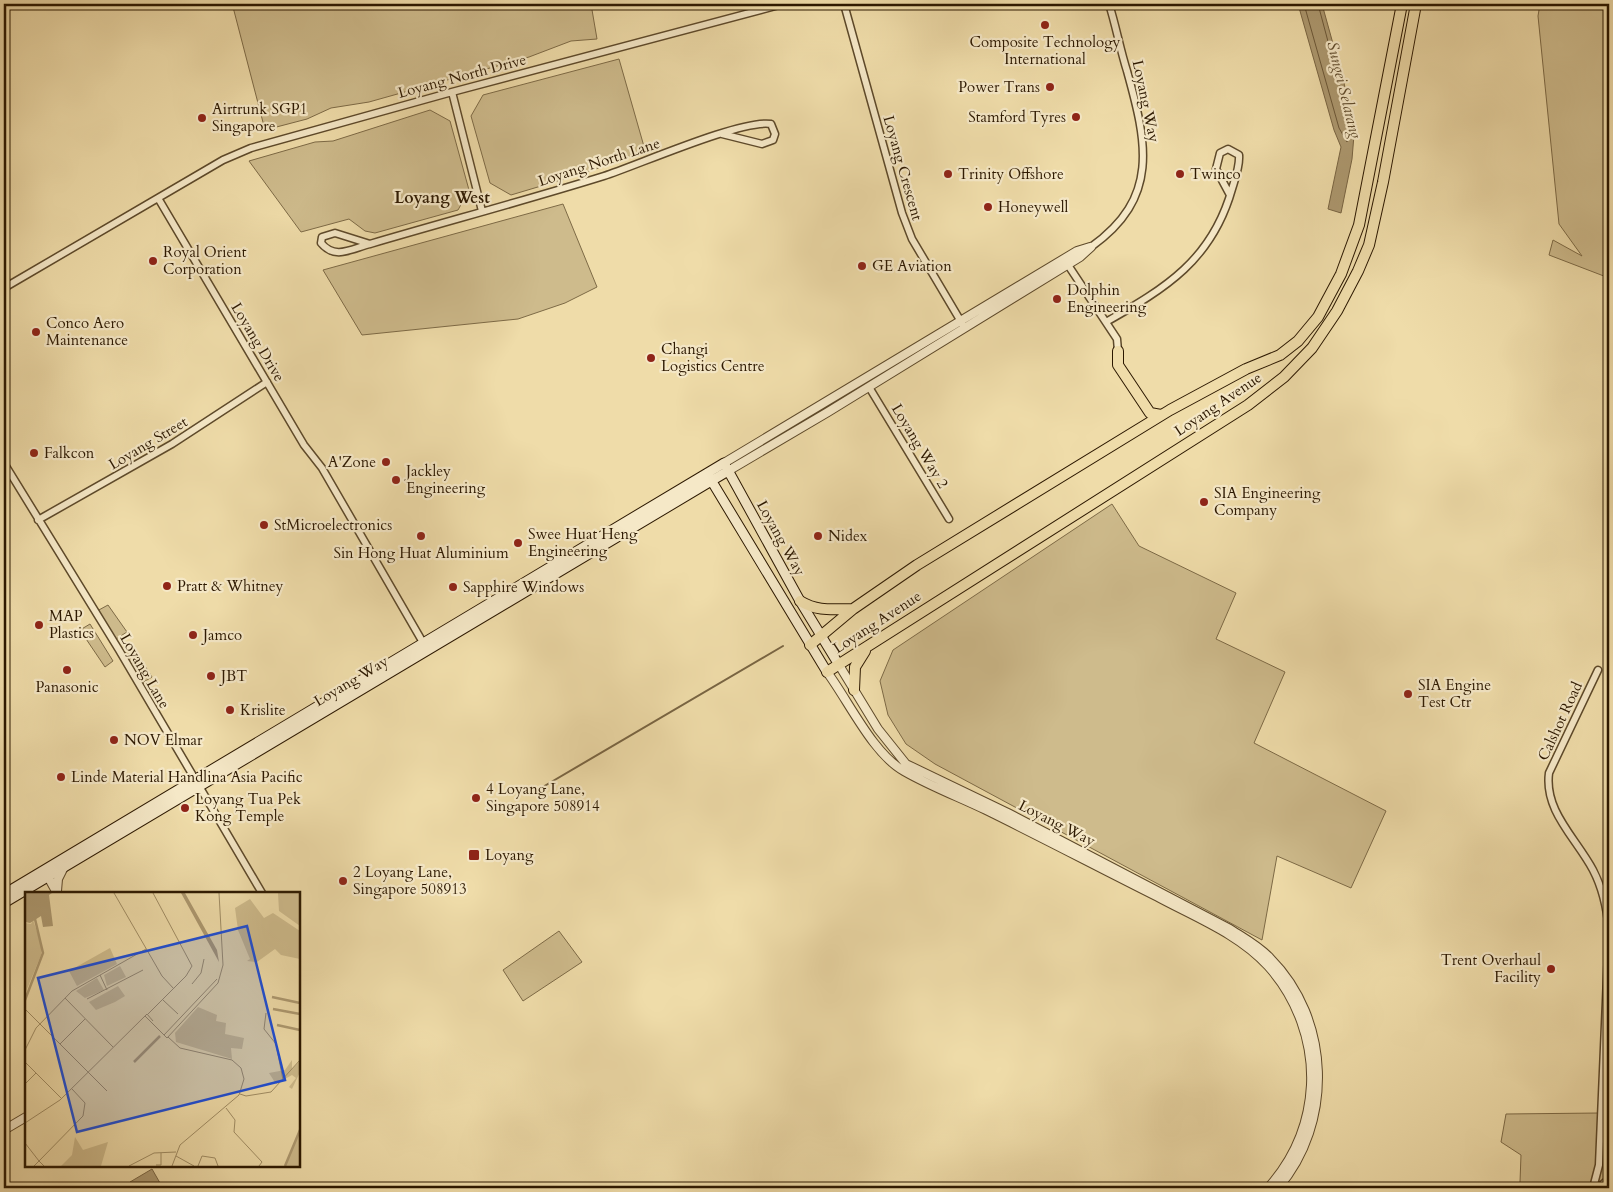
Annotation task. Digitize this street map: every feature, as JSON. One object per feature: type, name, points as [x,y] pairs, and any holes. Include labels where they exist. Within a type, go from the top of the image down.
[{"type":"main road","name":"Loyang Avenue","points":[[810,645],[853,609],[916,565],[1162,416],[1246,369],[1280,355],[1298,341],[1318,317],[1341,274],[1359,225],[1402,4]]},
{"type":"main road","name":"Loyang Avenue","points":[[827,672],[1248,405],[1284,377],[1312,348],[1338,311],[1369,245],[1416,4]]},
{"type":"main road","points":[[1118,351],[1118,365],[1144,405],[1152,415],[1162,416]]},
{"type":"main road","name":"Loyang Way","points":[[4,903],[46,874],[726,467],[800,601],[839,665]]},
{"type":"main road","name":"Loyang Way","points":[[709,477],[827,672]]},
{"type":"main road","points":[[800,601],[811,608],[822,610],[853,609]]},
{"type":"main road","points":[[854,690],[855,667],[869,646]]},
{"type":"main road","name":"Loyang Way","points":[[4,894],[46,874],[63,869],[198,784]]},
{"type":"street","name":"Loyang North Drive","points":[[158,198],[224,160],[251,148],[452,92],[783,4]]},
{"type":"street","name":"Loyang Crescent","points":[[844,4],[902,213],[912,239],[963,325]]},
{"type":"street","name":"Loyang Way","points":[[726,467],[860,382],[1068,265],[1122,220],[1132,205],[1138,191],[1143,163],[1133,92],[1109,4]]},
{"type":"street","points":[[452,92],[482,211]]},
{"type":"street","name":"Loyang North Lane","points":[[370,244],[335,233],[322,237],[321,243],[328,252],[335,253],[370,244],[605,176],[722,134],[762,122],[771,124],[775,134],[773,140],[762,144],[722,134]]},
{"type":"street","points":[[1106,322],[1170,284],[1196,258],[1212,235],[1230,195],[1239,159],[1236,152],[1228,149],[1220,153],[1216,169],[1230,195]]},
{"type":"street","points":[[4,288],[158,198]]},
{"type":"street","name":"Loyang Drive","points":[[158,198],[304,445],[322,468],[425,647]]},
{"type":"street","name":"Loyang Way","points":[[726,467],[869,386],[1057,263],[1073,253],[1091,247]]},
{"type":"street","points":[[1068,265],[1073,253]]},
{"type":"street","points":[[1057,263],[1068,265],[1117,340],[1118,351]]},
{"type":"street","name":"Loyang Street","points":[[38,520],[172,444],[267,382]]},
{"type":"street","points":[[860,382],[869,386]]},
{"type":"street","name":"Loyang Way 2","points":[[869,386],[950,518]]},
{"type":"street","name":"Loyang Lane","points":[[4,463],[261,892]]},
{"type":"street","name":"Loyang Way","points":[[839,665],[886,741],[906,764],[995,807],[1216,921],[1254,944],[1275,963],[1295,991],[1310,1023],[1317,1055],[1319,1077],[1316,1108],[1306,1140],[1292,1169],[1278,1188]]},
{"type":"street","name":"Calshot Road","points":[[1593,1188],[1598,1165],[1609,930],[1608,912],[1593,870],[1553,808],[1548,785],[1549,773],[1598,670]]},
{"type":"street","name":"Loyang Way","points":[[827,672],[880,749],[902,770],[994,814],[1213,926],[1250,950],[1267,966],[1291,1000],[1303,1026],[1309,1050],[1311,1077],[1308,1107],[1300,1138],[1285,1166],[1268,1188]]},
{"type":"street","points":[[57,892],[58,879],[63,869]]},
{"type":"street","points":[[46,874],[56,892]]},
{"type":"street","points":[[4,1130],[25,1118]]},
{"type":"street","points":[[1598,1188],[1609,1179]]},
{"type":"shaded area","points":[[246,4],[591,4],[597,39],[571,41],[529,57],[369,102],[331,108],[307,119],[265,130],[233,7]]},
{"type":"shaded area","points":[[1540,4],[1609,4],[1609,278],[1549,255],[1553,240],[1582,256],[1559,224],[1538,16]]},
{"type":"shaded area","points":[[619,59],[645,150],[588,172],[511,195],[490,183],[471,116],[483,95]]},
{"type":"shaded area","points":[[430,110],[450,121],[469,190],[458,210],[375,233],[365,231],[349,219],[301,232],[249,161],[315,142],[333,141]]},
{"type":"shaded area","points":[[563,204],[597,287],[565,303],[518,319],[362,335],[323,270]]},
{"type":"shaded area","points":[[1112,504],[1139,546],[1236,593],[1216,639],[1285,672],[1254,743],[1386,811],[1351,888],[1277,856],[1262,940],[935,764],[906,744],[888,715],[880,681],[893,650]]},
{"type":"shaded area","points":[[108,605],[127,632],[116,639],[97,611]]},
{"type":"shaded area","points":[[90,624],[113,661],[105,667],[80,630]]},
{"type":"shaded area","points":[[133,647],[152,677],[142,683],[123,654]]},
{"type":"shaded area","points":[[559,931],[582,962],[523,1001],[503,970]]},
{"type":"shaded area","points":[[1599,1113],[1609,1116],[1609,1188],[1590,1186],[1588,1188],[1524,1188],[1520,1182],[1521,1155],[1501,1142],[1506,1114]]},
{"type":"water","name":"Sungei Selarang","points":[[1298,4],[1322,4],[1355,123],[1352,159],[1341,213],[1328,209],[1341,147],[1334,130]]},
{"type":"water","points":[[152,1169],[160,1183],[150,1188],[133,1188],[130,1182]]},
{"type":"waterway","points":[[541,788],[783,646]]},
{"type":"place","name":"Composite Technology International","points":[[1045,25]]},
{"type":"place","name":"Power Trans","points":[[1050,87]]},
{"type":"place","name":"Stamford Tyres","points":[[1076,117]]},
{"type":"place","name":"Airtrunk SGP1 Singapore","points":[[202,118]]},
{"type":"place","name":"Trinity Offshore","points":[[948,174]]},
{"type":"place","name":"Twinco","points":[[1180,174]]},
{"type":"place","name":"Honeywell","points":[[988,207]]},
{"type":"place","name":"Royal Orient Corporation","points":[[153,261]]},
{"type":"place","name":"GE Aviation","points":[[862,266]]},
{"type":"place","name":"Dolphin Engineering","points":[[1057,299]]},
{"type":"place","name":"Conco Aero Maintenance","points":[[36,332]]},
{"type":"place","name":"Changi Logistics Centre","points":[[651,358]]},
{"type":"place","name":"Falkcon","points":[[34,453]]},
{"type":"place","name":"A'Zone","points":[[386,462]]},
{"type":"place","name":"Jackley Engineering","points":[[396,480]]},
{"type":"place","name":"SIA Engineering Company","points":[[1204,502]]},
{"type":"place","name":"StMicroelectronics","points":[[264,525]]},
{"type":"place","name":"Sin Hong Huat Aluminium","points":[[421,536]]},
{"type":"place","name":"Nidex","points":[[818,536]]},
{"type":"place","name":"Swee Huat Heng Engineering","points":[[518,543]]},
{"type":"place","name":"Pratt & Whitney","points":[[167,586]]},
{"type":"place","name":"Sapphire Windows","points":[[453,587]]},
{"type":"place","name":"MAP Plastics","points":[[39,625]]},
{"type":"place","name":"Jamco","points":[[193,635]]},
{"type":"place","name":"Panasonic","points":[[67,670]]},
{"type":"place","name":"JBT","points":[[211,676]]},
{"type":"place","name":"SIA Engine Test Ctr","points":[[1408,694]]},
{"type":"place","name":"Krislite","points":[[230,710]]},
{"type":"place","name":"NOV Elmar","points":[[114,740]]},
{"type":"place","name":"Linde Material Handlina Asia Pacific","points":[[61,777]]},
{"type":"place","name":"4 Loyang Lane, Singapore 508914","points":[[476,798]]},
{"type":"place","name":"Loyang Tua Pek Kong Temple","points":[[185,808]]},
{"type":"place","name":"Loyang","points":[[474,855]]},
{"type":"place","name":"2 Loyang Lane, Singapore 508913","points":[[343,881]]},
{"type":"place","name":"Trent Overhaul Facility","points":[[1551,969]]},
{"type":"district","name":"Loyang West","points":[[442,198]]}]
